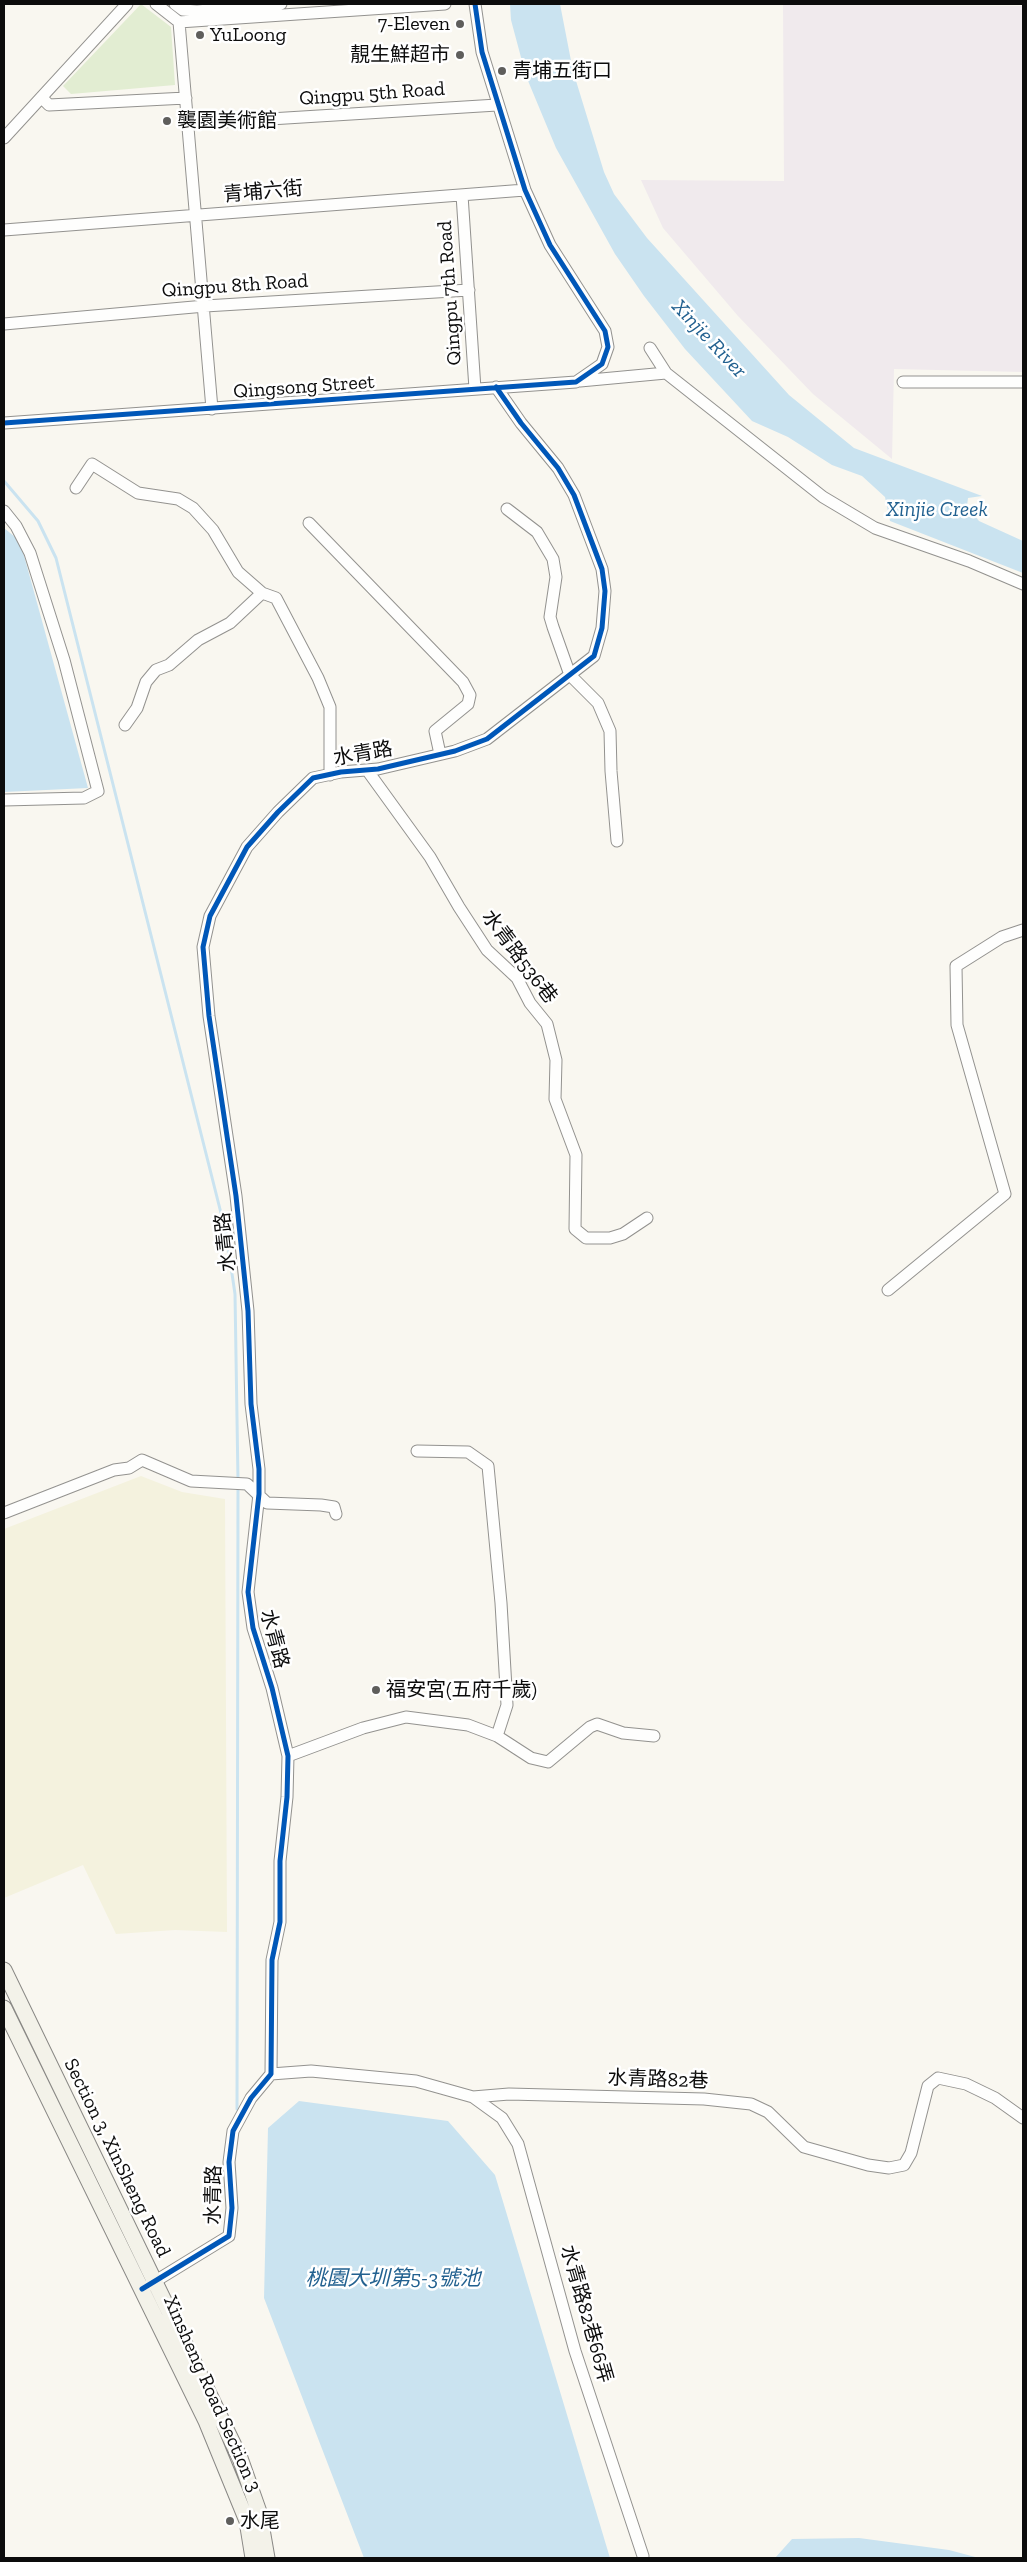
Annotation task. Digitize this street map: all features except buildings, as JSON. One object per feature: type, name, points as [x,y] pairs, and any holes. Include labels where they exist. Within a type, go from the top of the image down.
[{"type":"main road","name":"Section 3, XinSheng Road","points":[[4,1970],[148,2286],[240,2458],[259,2512],[267,2558]]},
{"type":"main road","name":"Xinsheng Road Section 3","points":[[4,2008],[148,2286],[247,2521],[253,2558]]},
{"type":"street","points":[[4,138],[127,4]]},
{"type":"street","points":[[156,4],[179,22],[445,4]]},
{"type":"street","points":[[175,4],[184,10],[197,11],[281,4]]},
{"type":"street","points":[[475,4],[482,52],[524,190],[550,245],[604,331],[608,347],[602,364],[578,381]]},
{"type":"street","points":[[179,22],[205,306],[212,409]]},
{"type":"street","points":[[42,98],[49,105],[186,98]]},
{"type":"street","name":"Qingpu 5th Road","points":[[189,124],[497,105]]},
{"type":"street","name":"青埔六街","points":[[4,230],[524,190]]},
{"type":"street","name":"Qingpu 7th Road","points":[[462,194],[475,389]]},
{"type":"street","name":"Qingpu 8th Road","points":[[4,324],[205,306],[469,290]]},
{"type":"street","points":[[650,348],[666,373],[822,497],[875,528],[969,561],[1023,584]]},
{"type":"street","name":"Qingsong Street","points":[[4,423],[212,409],[666,373]]},
{"type":"street","points":[[903,382],[1023,382]]},
{"type":"street","name":"水青路","points":[[148,2286],[228,2236],[232,2208],[229,2162],[233,2131],[250,2098],[271,2074],[272,1960],[280,1922],[280,1861],[287,1798],[288,1756],[272,1688],[253,1628],[248,1592],[259,1494],[259,1469],[251,1404],[248,1311],[236,1196],[209,1016],[203,947],[210,916],[247,847],[278,812],[313,778],[367,770],[455,751],[487,739],[594,656],[602,628],[605,591],[602,569],[574,495],[558,468],[521,423],[496,387]]},
{"type":"street","points":[[76,488],[92,464],[138,493],[178,499],[193,508],[214,530],[238,572],[262,592],[276,598],[318,678],[330,707],[330,775]]},
{"type":"street","points":[[506,509],[537,532],[553,559],[556,577],[550,617],[570,675],[598,703],[610,731],[611,771],[617,841]]},
{"type":"street","points":[[4,511],[16,526],[30,554],[64,660],[98,791],[84,798],[4,800]]},
{"type":"street","points":[[308,523],[463,682],[470,695],[468,704],[435,731],[440,754]]},
{"type":"street","points":[[125,725],[137,708],[146,682],[156,670],[169,665],[198,640],[230,623],[262,592]]},
{"type":"street","name":"水青路536巷","points":[[367,770],[430,857],[487,950],[517,978],[530,1003],[547,1024],[556,1060],[555,1099],[576,1155],[575,1229],[586,1238],[610,1238],[623,1234],[648,1218]]},
{"type":"street","points":[[888,1290],[1005,1194],[957,1025],[956,966],[1002,937],[1023,930]]},
{"type":"street","points":[[417,1450],[468,1452],[488,1466],[502,1603],[507,1705],[497,1736]]},
{"type":"street","points":[[4,1513],[114,1470],[129,1468],[142,1460],[191,1481],[247,1484],[267,1503],[328,1506],[334,1507],[336,1514]]},
{"type":"street","points":[[288,1756],[363,1728],[406,1717],[468,1725],[497,1736],[531,1758],[548,1762],[590,1727],[597,1724],[622,1733],[654,1736]]},
{"type":"street","name":"水青路82巷","points":[[271,2074],[311,2071],[416,2081],[473,2097],[509,2094],[704,2099],[750,2104],[768,2112],[804,2147],[868,2165],[889,2168],[904,2164],[911,2153],[928,2086],[938,2078],[966,2084],[995,2098],[1023,2118]]},
{"type":"street","name":"水青路82巷66弄","points":[[473,2097],[502,2118],[518,2144],[575,2351],[643,2556]]},
{"type":"shaded area","points":[[783,5],[1023,6],[1023,372],[894,369],[892,459],[813,394],[738,316],[663,228],[641,180],[784,181]]},
{"type":"shaded area","points":[[141,1476],[182,1492],[225,1499],[227,1932],[175,1930],[116,1934],[83,1865],[4,1898],[4,1529]]},
{"type":"green space","points":[[141,4],[171,27],[175,85],[71,94],[63,86]]},
{"type":"water","name":"Xinjie Creek","points":[[510,4],[560,4],[573,71],[604,172],[614,194],[647,238],[789,395],[854,448],[982,496],[968,498],[967,506],[979,521],[1023,541],[1023,573],[890,521],[885,497],[862,476],[832,465],[788,437],[752,421],[685,349],[644,296],[615,254],[556,148],[526,76],[511,20]]},
{"type":"water","points":[[4,528],[20,541],[88,788],[4,792]]},
{"type":"water","name":"桃園大圳第5-3號池","points":[[299,2101],[448,2121],[495,2175],[610,2558],[364,2558],[264,2298],[268,2128]]},
{"type":"water","points":[[859,2538],[949,2550],[979,2558],[775,2558],[792,2539]]},
{"type":"waterway","points":[[4,481],[38,521],[56,558],[226,1233],[235,1294],[238,1480]]},
{"type":"waterway","points":[[237,2109],[238,1487]]},
{"type":"cycle path","points":[[4,423],[576,382],[602,364],[608,347],[605,331],[550,245],[525,190],[482,52],[475,4]]},
{"type":"cycle path","points":[[142,2289],[229,2236],[232,2208],[229,2162],[233,2131],[251,2098],[271,2074],[272,1960],[280,1922],[280,1861],[287,1797],[288,1756],[272,1688],[253,1628],[248,1592],[259,1494],[259,1469],[251,1404],[248,1311],[236,1196],[209,1016],[203,947],[210,916],[247,847],[278,812],[313,778],[341,772],[378,769],[455,751],[487,739],[594,656],[602,628],[605,591],[602,569],[574,495],[558,468],[521,423],[496,387]]},
{"type":"place","name":"7-Eleven","points":[[460,24]]},
{"type":"place","name":"YuLoong","points":[[200,35]]},
{"type":"place","name":"靚生鮮超市","points":[[460,55]]},
{"type":"place","name":"青埔五街口","points":[[502,71]]},
{"type":"place","name":"襲園美術館","points":[[167,121]]},
{"type":"place","name":"福安宮(五府千歲)","points":[[376,1690]]},
{"type":"place","name":"水尾","points":[[230,2521]]},
{"type":"water label","name":"Xinjie River","points":[[709,339]]}]
